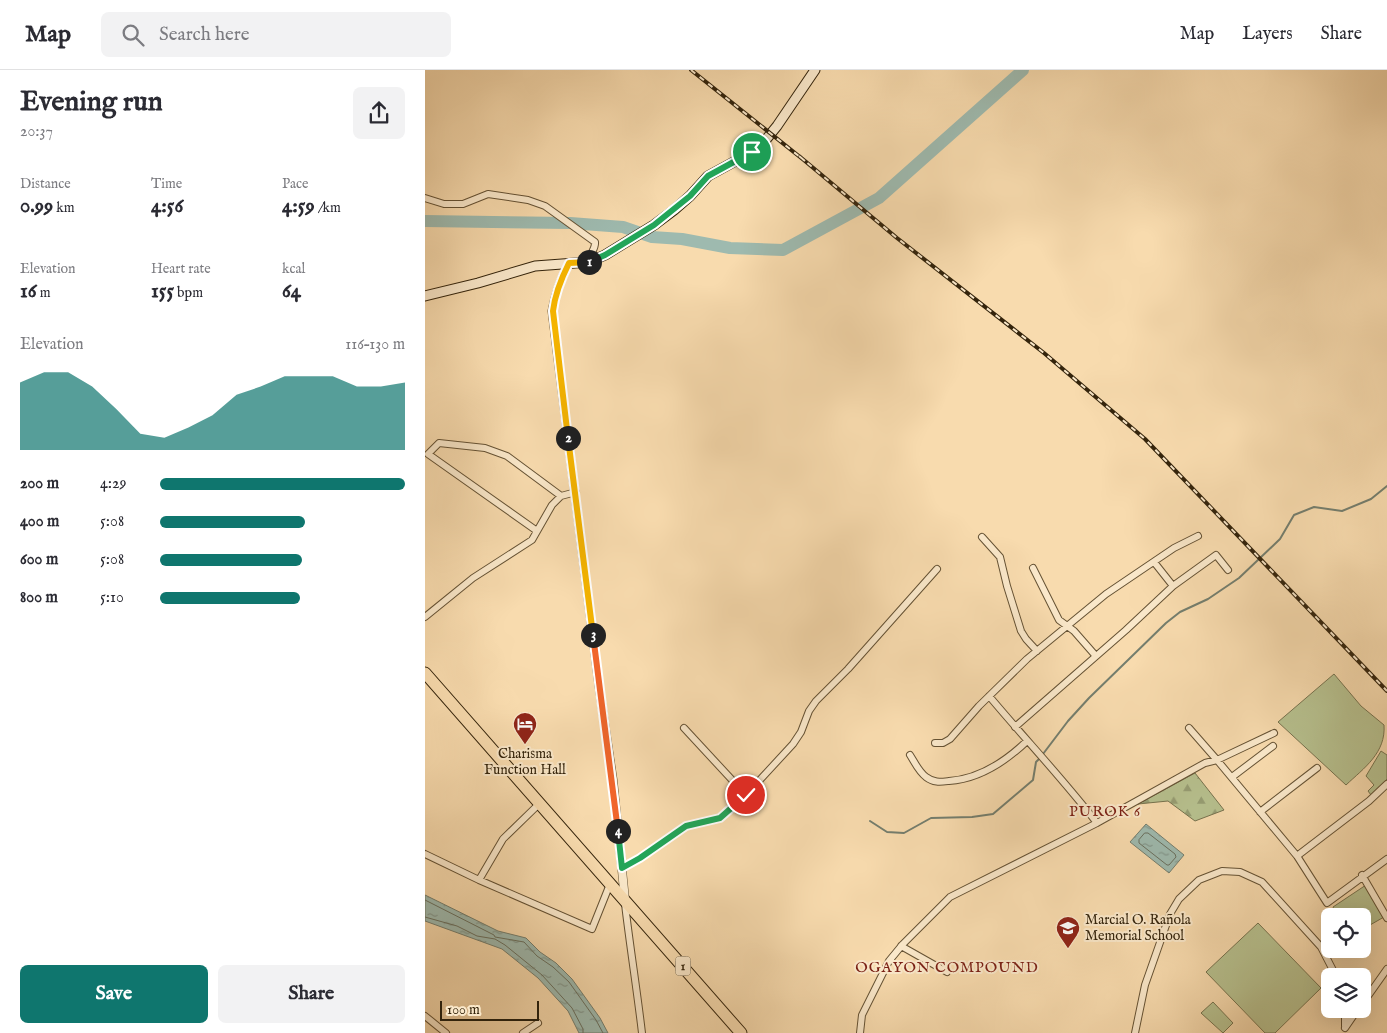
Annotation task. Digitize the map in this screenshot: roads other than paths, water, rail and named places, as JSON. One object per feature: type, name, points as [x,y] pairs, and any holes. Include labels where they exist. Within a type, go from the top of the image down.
[{"type":"highway","name":"1","points":[[425,673],[741,1033]]},
{"type":"main road","points":[[425,296],[535,266],[589,262],[605,255],[654,225],[685,201],[708,176],[752,152],[764,142],[815,70]]},
{"type":"street","points":[[425,198],[444,204],[463,204],[488,194],[528,200],[545,206],[595,242],[595,248],[589,257],[589,262]]},
{"type":"street","points":[[569,263],[556,293],[553,311],[599,686],[613,780],[631,960],[642,1033]]},
{"type":"street","points":[[537,532],[428,454],[439,443],[485,448],[507,456],[561,496]]},
{"type":"street","points":[[425,617],[473,578],[532,540],[553,505],[561,496],[576,492]]},
{"type":"street","points":[[935,743],[943,743],[950,739],[989,696],[1027,659],[1105,594],[1174,548],[1198,536]]},
{"type":"street","points":[[982,537],[1000,557],[1021,630],[1037,651]]},
{"type":"street","points":[[1015,726],[1126,630],[1173,586],[1216,555],[1229,570]]},
{"type":"street","points":[[1153,562],[1173,586]]},
{"type":"street","points":[[1033,568],[1059,620],[1074,631],[1095,655]]},
{"type":"street","points":[[622,868],[640,858],[686,826],[720,818],[746,795],[793,744],[816,701],[848,669],[937,569]]},
{"type":"street","points":[[989,696],[1071,790],[1097,823]]},
{"type":"street","points":[[684,728],[746,795]]},
{"type":"street","points":[[1189,728],[1297,856],[1327,903],[1387,859]]},
{"type":"street","points":[[860,1033],[862,1015],[889,960],[950,897],[1097,823],[1205,764],[1274,733]]},
{"type":"street","points":[[910,755],[922,774],[936,782],[965,780],[1000,764],[1027,741]]},
{"type":"street","points":[[1232,777],[1273,746]]},
{"type":"street","points":[[1259,812],[1317,768]]},
{"type":"street","points":[[1297,856],[1369,802],[1387,784]]},
{"type":"street","points":[[479,880],[503,839],[540,803]]},
{"type":"street","points":[[425,854],[479,880],[592,929],[610,883]]},
{"type":"street","points":[[1135,1033],[1145,985],[1170,914],[1179,899],[1199,880],[1223,871],[1240,872],[1262,882],[1321,948],[1332,968]]},
{"type":"street","points":[[1363,875],[1387,918]]},
{"type":"street","points":[[901,946],[947,972]]},
{"type":"street","points":[[1371,992],[1387,969]]},
{"type":"street","points":[[425,1016],[445,1033]]},
{"type":"street","points":[[1345,1018],[1345,1028],[1352,1018]]},
{"type":"street","points":[[523,1033],[538,1023]]},
{"type":"water","points":[[1146,824],[1184,855],[1169,873],[1130,842]]},
{"type":"water","points":[[425,895],[498,931],[526,938],[572,979],[600,1018],[608,1033],[579,1033],[568,1011],[538,978],[502,949],[425,921]]},
{"type":"waterway","points":[[425,221],[570,223],[623,227],[652,237],[682,239],[730,248],[783,250],[879,198],[1023,70]]},
{"type":"waterway","points":[[1043,754],[1068,721],[1089,698],[1166,623],[1180,612],[1208,599],[1239,578],[1280,539],[1294,515],[1314,507],[1342,511],[1371,499],[1387,486]]},
{"type":"waterway","points":[[870,821],[887,832],[904,833],[931,818],[972,817],[993,814],[1033,780],[1036,762],[1040,758]]},
{"type":"railway","points":[[691,70],[805,161]]},
{"type":"railway","points":[[799,156],[897,238],[1044,353],[1145,439],[1387,691]]},
{"type":"place","name":"Charisma Function Hall","points":[[525,745]]},
{"type":"place","name":"Marcial O. Rañola Memorial School","points":[[1068,949]]},
{"type":"district","name":"PUROK 6","points":[[1105,811]]},
{"type":"district","name":"OGAYON COMPOUND","points":[[947,967]]}]
